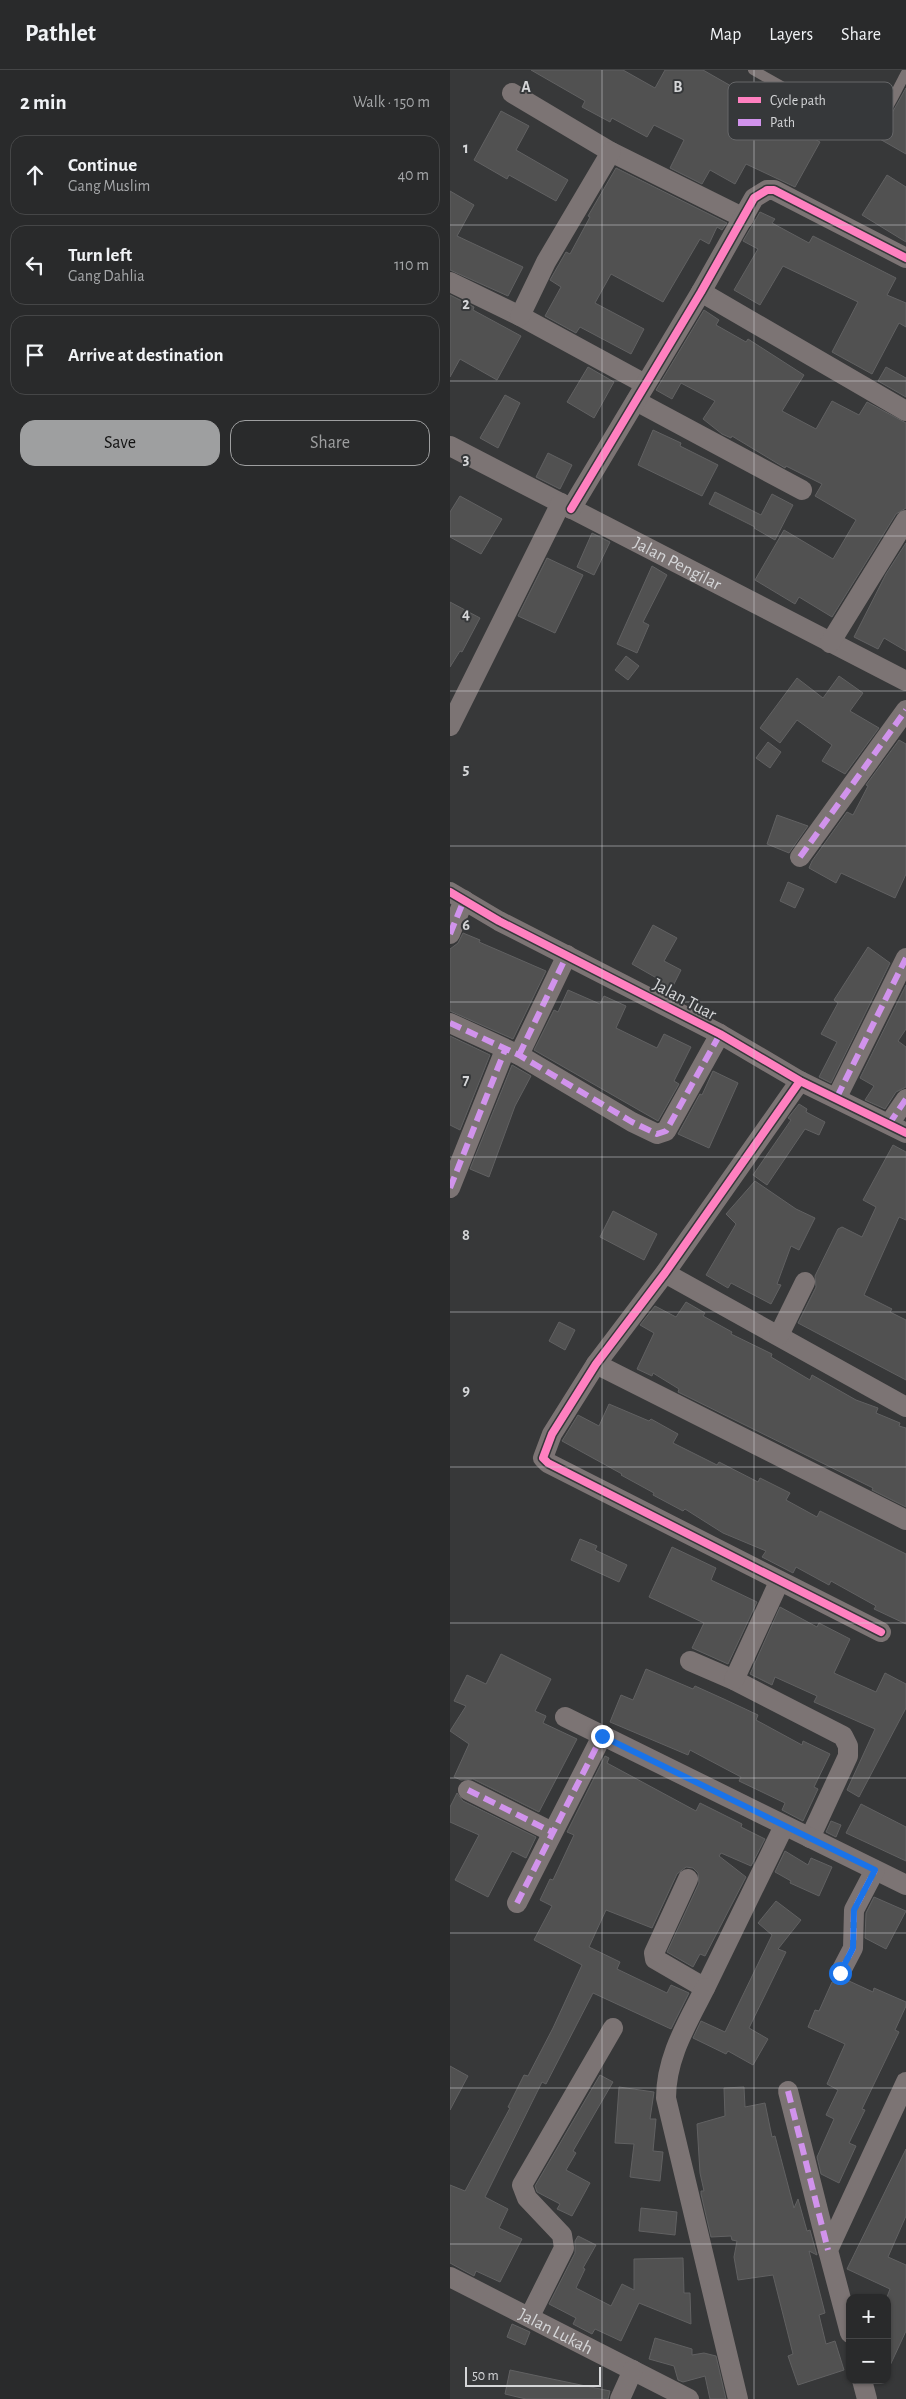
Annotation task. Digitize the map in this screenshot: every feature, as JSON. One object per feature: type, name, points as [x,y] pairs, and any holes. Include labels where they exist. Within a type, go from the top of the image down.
[{"type":"street","points":[[512,93],[611,152],[744,218]]},
{"type":"street","points":[[520,316],[546,262],[611,152]]},
{"type":"street","points":[[450,726],[566,506],[640,392],[701,292],[754,198],[767,190],[774,190],[906,258]]},
{"type":"street","points":[[450,282],[520,316],[640,392],[802,490]]},
{"type":"street","points":[[701,292],[906,410]]},
{"type":"street","name":"Jalan Pengilar","points":[[450,446],[906,681]]},
{"type":"street","points":[[830,643],[906,520]]},
{"type":"street","points":[[800,858],[906,710]]},
{"type":"street","points":[[450,934],[457,896]]},
{"type":"street","name":"Jalan Tuar","points":[[457,896],[720,1034],[800,1081],[897,1129]]},
{"type":"street","points":[[450,1188],[512,1052],[567,955]]},
{"type":"street","points":[[837,1098],[906,958]]},
{"type":"street","points":[[450,1023],[512,1052],[632,1122],[657,1134],[666,1131],[720,1034]]},
{"type":"street","points":[[800,1081],[665,1273],[596,1364],[552,1434],[543,1458],[548,1463],[779,1582],[881,1632]]},
{"type":"street","points":[[897,1129],[906,1099]]},
{"type":"street","points":[[665,1273],[906,1407]]},
{"type":"street","points":[[779,1335],[805,1282]]},
{"type":"street","points":[[596,1364],[906,1520]]},
{"type":"street","points":[[734,1680],[779,1582]]},
{"type":"street","points":[[690,1661],[734,1680],[843,1736],[846,1741],[848,1756],[810,1838]]},
{"type":"street","points":[[565,1717],[906,1885]]},
{"type":"street","points":[[517,1903],[602,1736]]},
{"type":"street","points":[[468,1790],[552,1832]]},
{"type":"street","points":[[738,2399],[666,2098],[666,2076],[677,2044],[784,1826]]},
{"type":"street","points":[[840,1973],[853,1948],[854,1910],[875,1870]]},
{"type":"street","points":[[688,1879],[654,1953],[655,1959],[705,1988]]},
{"type":"street","points":[[530,2316],[564,2248],[565,2241],[562,2234],[527,2198],[522,2184],[613,2028]]},
{"type":"street","points":[[828,2250],[906,2082]]},
{"type":"street","points":[[788,2091],[846,2318]]},
{"type":"street","name":"Jalan Lukah","points":[[450,2277],[530,2316],[689,2399]]},
{"type":"street","points":[[620,2399],[633,2370]]},
{"type":"street","points":[[863,2384],[867,2399]]},
{"type":"lane","points":[[753,70],[774,82]]},
{"type":"lane","points":[[893,96],[906,73]]},
{"type":"building","points":[[531,70],[623,70],[655,88],[665,70],[703,70],[728,84],[728,140],[816,140],[820,142],[795,187],[746,164],[735,184],[710,170],[702,184],[670,168],[684,140],[654,125],[647,137],[612,118],[610,122],[582,107],[585,101]]},
{"type":"building","points":[[906,88],[906,154],[882,140],[893,140],[893,111]]},
{"type":"building","points":[[501,111],[529,126],[516,150],[568,180],[556,201],[509,175],[507,179],[474,160]]},
{"type":"building","points":[[616,168],[727,223],[722,230],[717,227],[709,244],[700,239],[663,302],[611,274],[595,303],[644,329],[631,354],[580,327],[576,333],[545,316],[561,287],[550,280],[566,252],[570,254],[590,217],[588,216]]},
{"type":"building","points":[[887,175],[906,187],[906,242],[862,215]]},
{"type":"building","points":[[450,191],[474,205],[457,236],[523,267],[508,296],[450,270]]},
{"type":"building","points":[[760,212],[775,219],[772,223],[809,243],[813,236],[896,278],[887,295],[906,303],[906,327],[899,323],[872,374],[832,352],[858,302],[783,266],[760,305],[734,290],[758,249],[743,241]]},
{"type":"building","points":[[450,295],[474,307],[473,310],[521,336],[497,380],[460,359],[450,377]]},
{"type":"building","points":[[704,310],[719,320],[716,325],[746,342],[748,339],[804,375],[782,411],[816,429],[832,401],[859,415],[867,402],[906,423],[906,508],[896,514],[832,617],[799,597],[795,604],[755,580],[784,530],[833,559],[856,520],[815,496],[822,484],[786,466],[785,468],[732,436],[731,438],[722,434],[703,419],[715,401],[681,383],[672,399],[656,390]]},
{"type":"building","points":[[588,367],[614,382],[594,418],[567,402]]},
{"type":"building","points":[[886,367],[906,378],[906,397],[878,381]]},
{"type":"building","points":[[505,395],[520,403],[498,448],[480,438]]},
{"type":"building","points":[[653,430],[681,443],[680,446],[718,465],[702,496],[638,465]]},
{"type":"building","points":[[548,453],[572,465],[560,489],[536,477]]},
{"type":"building","points":[[715,492],[761,515],[772,494],[793,505],[775,540],[755,527],[709,504]]},
{"type":"building","points":[[460,496],[502,519],[481,554],[450,537],[450,512]]},
{"type":"building","points":[[592,533],[610,542],[594,575],[577,567]]},
{"type":"building","points":[[906,543],[906,651],[884,638],[878,649],[854,637],[886,574]]},
{"type":"building","points":[[547,558],[583,575],[555,633],[518,616]]},
{"type":"building","points":[[652,566],[667,575],[643,622],[649,625],[637,653],[617,644]]},
{"type":"building","points":[[450,602],[480,618],[462,652],[460,651],[450,667]]},
{"type":"building","points":[[626,656],[639,666],[628,680],[615,670]]},
{"type":"building","points":[[839,676],[863,693],[850,711],[879,728],[845,774],[822,761],[832,745],[797,720],[780,743],[760,728],[797,678],[823,698]]},
{"type":"building","points":[[899,740],[906,744],[906,874],[895,898],[841,873],[836,883],[809,868],[847,812],[853,815],[868,786],[866,785]]},
{"type":"building","points":[[768,742],[781,752],[770,768],[756,758]]},
{"type":"building","points":[[777,815],[808,826],[789,853],[767,844]]},
{"type":"building","points":[[788,882],[804,889],[795,908],[780,901]]},
{"type":"building","points":[[653,925],[677,938],[664,961],[681,970],[669,994],[656,988],[660,980],[632,964]]},
{"type":"building","points":[[463,933],[480,940],[479,942],[546,971],[513,1039],[450,1011],[450,949],[458,943]]},
{"type":"building","points":[[868,947],[890,963],[831,1083],[819,1077],[837,1042],[821,1034],[838,1003],[834,1000]]},
{"type":"building","points":[[906,985],[906,1029],[898,1041],[906,1047],[906,1087],[896,1092],[885,1109],[865,1100],[874,1086],[860,1078]]},
{"type":"building","points":[[568,990],[600,1004],[604,996],[626,1006],[616,1028],[657,1048],[664,1034],[691,1047],[674,1081],[679,1084],[658,1121],[534,1050],[554,1010],[558,1012]]},
{"type":"building","points":[[450,1036],[490,1055],[460,1130],[450,1125]]},
{"type":"building","points":[[512,1065],[531,1076],[515,1106],[489,1177],[470,1169]]},
{"type":"building","points":[[713,1071],[738,1083],[709,1148],[678,1134],[700,1094],[702,1095]]},
{"type":"building","points":[[799,1104],[807,1109],[806,1112],[825,1122],[819,1135],[805,1129],[767,1185],[753,1175],[791,1120],[788,1118]]},
{"type":"building","points":[[893,1145],[906,1152],[906,1220],[899,1217],[864,1295],[892,1309],[890,1312],[906,1320],[906,1380],[798,1323],[816,1287],[815,1276],[838,1229],[842,1227],[862,1237],[876,1207],[863,1200]]},
{"type":"building","points":[[755,1181],[796,1209],[815,1218],[799,1250],[791,1246],[777,1284],[781,1285],[771,1304],[731,1283],[728,1288],[706,1275],[736,1224],[726,1214]]},
{"type":"building","points":[[613,1211],[657,1234],[644,1260],[600,1237]]},
{"type":"building","points":[[686,1302],[705,1313],[703,1316],[732,1332],[731,1334],[772,1354],[771,1357],[810,1380],[812,1375],[856,1400],[878,1408],[876,1413],[900,1423],[899,1426],[906,1428],[906,1507],[872,1490],[873,1488],[678,1392],[679,1389],[653,1373],[652,1376],[637,1369],[654,1333],[640,1325],[655,1306],[676,1317]]},
{"type":"building","points":[[559,1322],[575,1330],[565,1350],[549,1341]]},
{"type":"building","points":[[609,1404],[649,1421],[651,1419],[678,1434],[673,1443],[717,1465],[719,1462],[758,1482],[760,1478],[790,1493],[786,1500],[817,1517],[820,1511],[906,1554],[906,1624],[874,1609],[876,1606],[831,1581],[829,1585],[796,1567],[793,1573],[762,1557],[766,1551],[723,1533],[685,1509],[683,1511],[653,1495],[654,1493],[622,1474],[562,1441],[578,1415],[599,1426]]},
{"type":"building","points":[[580,1539],[597,1546],[595,1550],[627,1565],[619,1582],[571,1560]]},
{"type":"building","points":[[672,1547],[716,1568],[711,1580],[757,1602],[728,1664],[692,1648],[704,1623],[649,1597]]},
{"type":"building","points":[[780,1607],[817,1627],[819,1623],[850,1639],[834,1673],[876,1692],[885,1673],[906,1684],[906,1708],[859,1797],[847,1790],[875,1729],[814,1702],[817,1696],[775,1677],[772,1685],[750,1674]]},
{"type":"building","points":[[501,1654],[551,1679],[535,1711],[546,1716],[543,1723],[577,1739],[539,1812],[473,1779],[461,1780],[454,1777],[469,1744],[450,1731],[466,1706],[454,1701],[467,1675],[486,1684]]},
{"type":"building","points":[[646,1669],[693,1689],[695,1686],[726,1700],[758,1715],[756,1720],[802,1745],[803,1741],[830,1754],[814,1787],[818,1789],[803,1821],[782,1810],[785,1803],[739,1781],[741,1777],[690,1750],[688,1755],[610,1722],[621,1695],[633,1700]]},
{"type":"building","points":[[605,1756],[609,1758],[607,1763],[696,1811],[700,1803],[742,1824],[741,1827],[765,1839],[751,1866],[721,1853],[719,1856],[746,1877],[705,1956],[700,1954],[693,1967],[667,1952],[699,1883],[698,1873],[693,1868],[686,1867],[677,1874],[652,1928],[606,1910],[589,1947],[620,1962],[617,1969],[667,1993],[671,1985],[689,1993],[671,2029],[593,1993],[546,2084],[542,2082],[485,2197],[508,2209],[499,2228],[522,2239],[500,2282],[476,2271],[474,2276],[450,2263],[450,2185],[465,2191],[510,2108],[508,2107],[524,2075],[528,2076],[553,2028],[582,1965],[534,1940],[552,1906],[540,1900],[550,1879],[553,1880],[574,1835],[567,1832]]},
{"type":"building","points":[[457,1793],[463,1801],[536,1837],[526,1858],[512,1851],[488,1897],[455,1880],[479,1835],[450,1822],[450,1807]]},
{"type":"building","points":[[861,1804],[906,1827],[906,1861],[846,1833]]},
{"type":"building","points":[[831,1821],[841,1825],[836,1837],[826,1832]]},
{"type":"building","points":[[785,1851],[808,1865],[811,1858],[832,1867],[819,1896],[790,1883],[791,1881],[775,1872]]},
{"type":"building","points":[[874,1897],[906,1911],[886,1949],[865,1938],[866,1913]]},
{"type":"building","points":[[776,1901],[801,1920],[778,1949],[786,1952],[749,2028],[768,2039],[753,2065],[728,2051],[726,2054],[693,2038],[701,2021],[725,2032],[772,1935],[758,1923]]},
{"type":"building","points":[[849,1981],[873,1992],[874,1988],[906,2002],[906,2006],[895,2030],[899,2032],[862,2109],[865,2110],[849,2143],[856,2146],[839,2183],[821,2174],[817,2157],[834,2119],[826,2115],[838,2090],[827,2084],[845,2044],[808,2027],[815,2010],[819,2011],[832,1982],[841,1985]]},
{"type":"building","points":[[450,2066],[468,2076],[450,2110]]},
{"type":"building","points":[[600,2075],[613,2082],[573,2151],[576,2153],[566,2170],[590,2183],[572,2216],[557,2209],[560,2204],[537,2192],[535,2186]]},
{"type":"building","points":[[619,2087],[654,2092],[650,2119],[656,2119],[653,2151],[663,2152],[660,2181],[630,2177],[634,2144],[615,2143]]},
{"type":"building","points":[[744,2087],[745,2107],[765,2103],[772,2137],[775,2136],[794,2208],[798,2199],[807,2231],[810,2230],[817,2255],[809,2251],[825,2313],[819,2315],[826,2344],[835,2341],[844,2370],[798,2385],[788,2356],[793,2354],[773,2275],[738,2280],[734,2257],[737,2241],[732,2240],[731,2236],[711,2237],[701,2194],[701,2191],[704,2191],[700,2173],[697,2124],[725,2116],[724,2088]]},
{"type":"building","points":[[906,2149],[906,2216],[888,2257],[906,2265],[906,2331],[891,2363],[891,2294],[888,2294],[890,2289],[847,2269]]},
{"type":"building","points":[[641,2208],[677,2212],[675,2235],[639,2231]]},
{"type":"building","points":[[578,2236],[596,2245],[583,2268],[585,2269],[576,2288],[611,2306],[622,2284],[634,2290],[634,2259],[683,2258],[684,2293],[690,2293],[691,2324],[639,2303],[621,2341],[595,2329],[592,2334],[573,2324],[576,2318],[549,2304],[575,2253],[575,2241]]},
{"type":"building","points":[[512,2324],[530,2332],[525,2345],[507,2337]]},
{"type":"building","points":[[655,2338],[692,2349],[692,2355],[704,2353],[716,2356],[726,2399],[710,2399],[705,2376],[683,2382],[678,2380],[674,2366],[649,2359]]},
{"type":"building","points":[[510,2370],[610,2391],[608,2399],[526,2399],[505,2394]]},
{"type":"marked path","points":[[800,857],[906,710]]},
{"type":"marked path","points":[[450,934],[464,900]]},
{"type":"marked path","points":[[519,1055],[567,955]]},
{"type":"marked path","points":[[837,1097],[906,958]]},
{"type":"marked path","points":[[450,1023],[519,1055],[632,1122],[657,1134],[666,1131],[720,1034]]},
{"type":"marked path","points":[[450,1188],[505,1050]]},
{"type":"marked path","points":[[889,1124],[906,1099]]},
{"type":"marked path","points":[[517,1903],[602,1736]]},
{"type":"marked path","points":[[468,1790],[552,1832]]},
{"type":"marked path","points":[[840,1973],[853,1948],[854,1910],[875,1870]]},
{"type":"marked path","points":[[788,2091],[828,2250]]},
{"type":"cycle path","points":[[571,509],[701,292],[754,198],[767,190],[774,190],[906,258]]},
{"type":"cycle path","points":[[450,892],[499,921],[720,1034],[800,1081],[906,1133]]},
{"type":"cycle path","points":[[800,1081],[665,1273],[596,1364],[552,1434],[543,1458],[548,1463],[881,1632]]},
{"type":"route","points":[[602,1736],[875,1870],[852,1915],[853,1948],[840,1973]]}]
